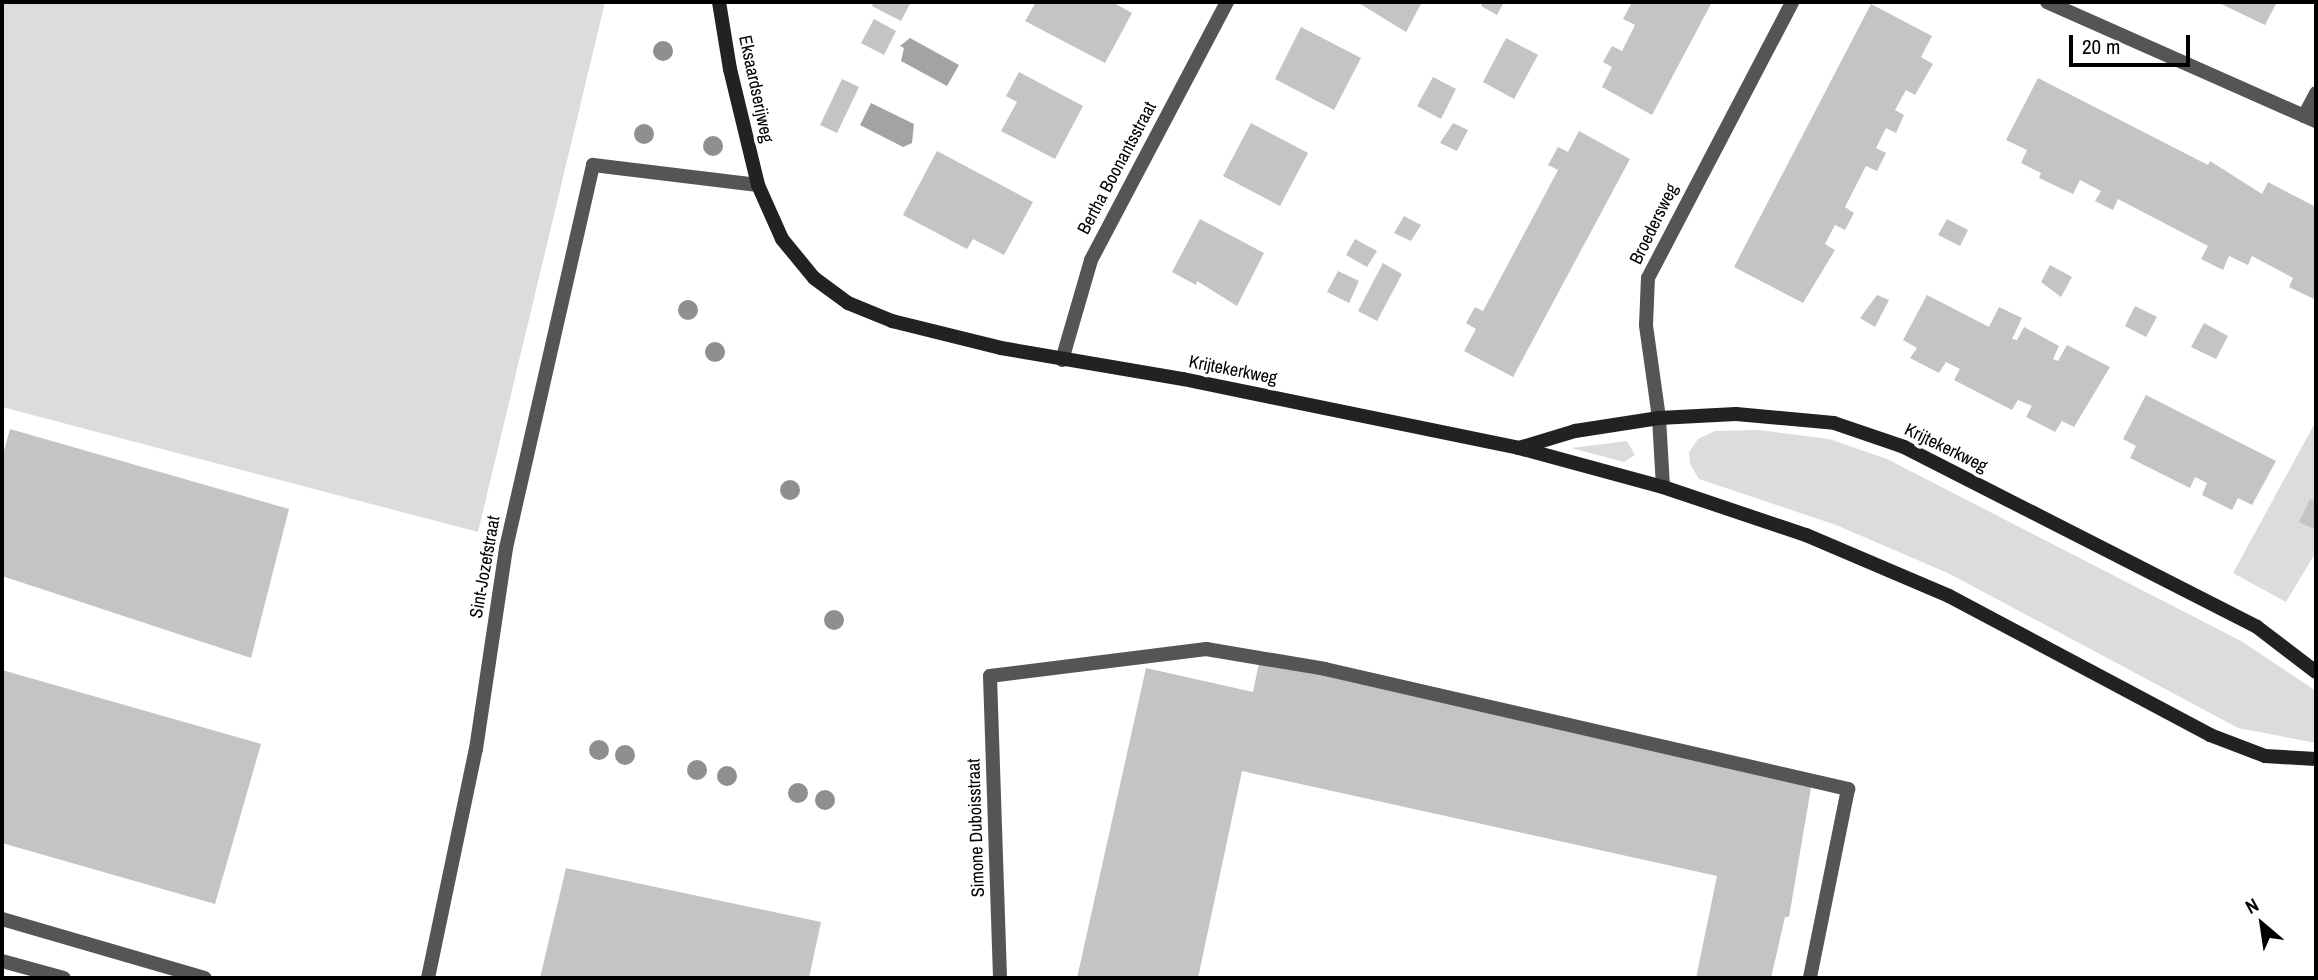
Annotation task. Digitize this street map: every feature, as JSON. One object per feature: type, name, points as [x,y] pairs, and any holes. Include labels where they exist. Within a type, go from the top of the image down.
[{"type":"street","name":"Eksaardserijweg","points":[[719,2],[730,69],[758,185],[782,240],[814,278],[848,303],[892,321],[938,332]]},
{"type":"street","name":"Bertha Boonantsstraat","points":[[1062,360],[1091,260],[1227,2]]},
{"type":"street","name":"Broedersweg","points":[[1663,487],[1659,418],[1646,325],[1648,278],[1792,2]]},
{"type":"street","points":[[2047,2],[2310,118],[2316,93]]},
{"type":"street","name":"Sint-Jozefstraat","points":[[428,978],[476,749],[506,548],[593,166],[758,185]]},
{"type":"street","name":"Krijtekerkweg","points":[[938,332],[1062,360],[1183,379],[1519,448],[1663,487],[1806,535],[1950,596],[2210,735],[2265,756],[2316,759]]},
{"type":"street","name":"Krijtekerkweg","points":[[1519,448],[1575,431],[1659,418],[1736,414],[1834,423],[1904,447],[2257,627],[2316,672]]},
{"type":"street","name":"Simone Duboisstraat","points":[[1000,978],[990,676],[1206,649],[1325,669],[1848,789],[1810,978]]},
{"type":"street","points":[[2,919],[205,978]]},
{"type":"street","points":[[2,961],[64,978]]},
{"type":"shaded area","points":[[2,2],[605,2],[478,532],[2,407]]},
{"type":"shaded area","points":[[910,38],[959,65],[947,86],[901,61],[904,48],[900,46]]},
{"type":"shaded area","points":[[871,103],[914,124],[912,143],[903,147],[860,125]]},
{"type":"shaded area","points":[[2316,421],[2316,552],[2286,602],[2233,573]]},
{"type":"shaded area","points":[[1759,430],[1829,439],[1887,459],[2241,641],[2316,691],[2316,743],[2238,728],[1950,574],[1836,525],[1699,479],[1690,464],[1689,452],[1698,439],[1715,431]]},
{"type":"shaded area","points":[[1627,441],[1635,455],[1624,462],[1571,448]]},
{"type":"building","points":[[874,2],[911,2],[901,21],[872,6]]},
{"type":"building","points":[[1036,2],[1112,2],[1132,13],[1105,63],[1025,21]]},
{"type":"building","points":[[1357,2],[1422,2],[1406,32]]},
{"type":"building","points":[[1483,2],[1504,2],[1497,15],[1481,6]]},
{"type":"building","points":[[1632,2],[1712,2],[1652,115],[1602,87],[1612,67],[1603,62],[1612,46],[1622,51],[1635,25],[1623,19]]},
{"type":"building","points":[[2217,2],[2277,2],[2265,25]]},
{"type":"building","points":[[1871,4],[1932,36],[1921,57],[1933,64],[1915,95],[1906,90],[1895,110],[1904,115],[1896,133],[1886,128],[1876,148],[1886,153],[1877,171],[1866,166],[1845,207],[1854,213],[1845,230],[1835,225],[1825,244],[1835,250],[1803,303],[1734,267]]},
{"type":"building","points":[[874,19],[896,31],[884,55],[861,43]]},
{"type":"building","points":[[1301,27],[1361,58],[1334,110],[1275,79]]},
{"type":"building","points":[[1506,38],[1538,55],[1514,99],[1483,82]]},
{"type":"building","points":[[1019,72],[1083,106],[1055,159],[1001,131],[1017,102],[1006,96]]},
{"type":"building","points":[[1433,77],[1456,89],[1441,119],[1417,106]]},
{"type":"building","points":[[2038,78],[2208,165],[2210,161],[2262,194],[2268,182],[2316,207],[2316,300],[2289,287],[2293,278],[2252,256],[2248,265],[2229,256],[2223,270],[2201,259],[2208,246],[2118,199],[2113,210],[2095,201],[2101,191],[2080,180],[2073,194],[2039,178],[2041,173],[2021,163],[2027,150],[2006,140]]},
{"type":"building","points":[[842,79],[859,87],[837,133],[820,125]]},
{"type":"building","points":[[1251,123],[1308,153],[1280,206],[1223,176]]},
{"type":"building","points":[[1453,123],[1468,130],[1457,151],[1440,143]]},
{"type":"building","points":[[1579,131],[1630,159],[1513,377],[1464,351],[1476,329],[1466,323],[1475,307],[1483,311],[1558,170],[1548,165],[1558,147],[1568,152]]},
{"type":"building","points":[[937,151],[1033,202],[1004,255],[973,239],[967,249],[903,215]]},
{"type":"building","points":[[1404,216],[1421,225],[1411,241],[1394,233]]},
{"type":"building","points":[[1200,219],[1264,253],[1237,306],[1197,281],[1196,285],[1172,272]]},
{"type":"building","points":[[1947,219],[1968,230],[1960,246],[1938,235]]},
{"type":"building","points":[[1355,239],[1377,251],[1367,267],[1346,255]]},
{"type":"building","points":[[1383,263],[1402,274],[1377,321],[1358,311]]},
{"type":"building","points":[[2050,265],[2072,277],[2061,297],[2041,282]]},
{"type":"building","points":[[1338,271],[1359,281],[1349,303],[1327,292]]},
{"type":"building","points":[[1877,295],[1889,300],[1875,327],[1860,318]]},
{"type":"building","points":[[1927,295],[1989,327],[1999,307],[2022,318],[2012,339],[2017,340],[2024,327],[2059,346],[2053,359],[2058,361],[2067,345],[2110,367],[2074,427],[2062,421],[2055,432],[2026,417],[2032,406],[2018,400],[2012,410],[1954,380],[1960,369],[1946,362],[1939,373],[1910,358],[1917,348],[1903,340]]},
{"type":"building","points":[[2135,306],[2157,317],[2146,337],[2125,326]]},
{"type":"building","points":[[2204,323],[2228,336],[2216,359],[2191,347]]},
{"type":"building","points":[[2146,395],[2276,461],[2252,505],[2238,498],[2232,510],[2202,495],[2207,483],[2195,477],[2190,488],[2130,458],[2136,446],[2123,439]]},
{"type":"building","points":[[10,429],[289,509],[251,658],[2,576],[2,458]]},
{"type":"building","points":[[2310,499],[2316,502],[2316,530],[2299,522]]},
{"type":"building","points":[[1260,658],[1812,782],[1789,917],[1785,917],[1771,978],[1696,978],[1717,876],[1242,771],[1198,978],[1077,978],[1146,668],[1253,692]]},
{"type":"building","points":[[2,670],[261,744],[215,904],[2,843]]},
{"type":"building","points":[[566,868],[821,922],[809,978],[540,978]]}]
